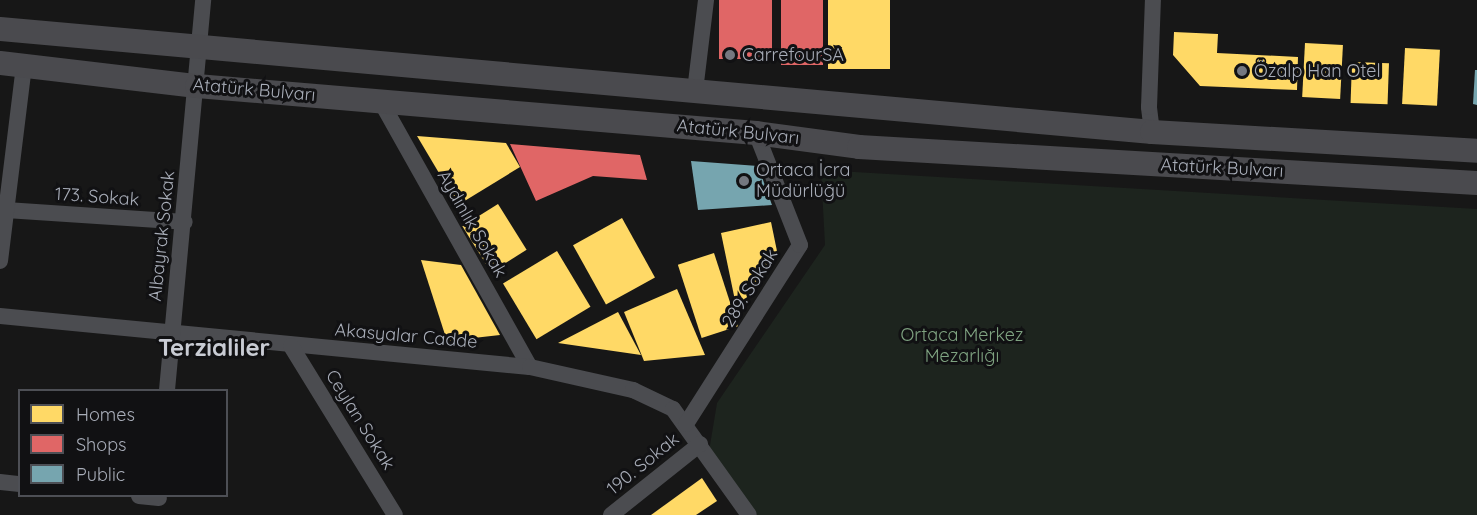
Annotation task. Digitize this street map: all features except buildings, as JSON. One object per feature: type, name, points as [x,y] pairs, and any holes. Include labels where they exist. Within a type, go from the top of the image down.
[{"type":"main road","name":"Atatürk Bulvarı","points":[[0,29],[1152,132],[1477,151]]},
{"type":"main road","name":"Atatürk Bulvarı","points":[[0,63],[197,86],[756,132],[859,147],[1477,183]]},
{"type":"street","name":"Albayrak Sokak","points":[[167,389],[171,330],[197,86],[203,0]]},
{"type":"street","points":[[695,91],[706,0]]},
{"type":"street","points":[[1152,132],[1149,107],[1153,0]]},
{"type":"street","points":[[0,261],[24,66]]},
{"type":"street","name":"Aydınlık Sokak","points":[[380,100],[530,367]]},
{"type":"street","name":"289. Sokak","points":[[686,424],[800,245],[756,132]]},
{"type":"street","name":"173. Sokak","points":[[6,210],[184,222]]},
{"type":"street","name":"Akasyalar Cadde","points":[[0,316],[171,330],[291,346],[530,367],[633,390],[674,409],[749,515]]},
{"type":"street","name":"Ceylan Sokak","points":[[291,346],[395,515]]},
{"type":"street","name":"190. Sokak","points":[[611,515],[700,444]]},
{"type":"street","points":[[0,482],[18,484]]},
{"type":"street","points":[[159,515],[160,497]]},
{"type":"green space","name":"Ortaca Merkez Mezarlığı","points":[[821,170],[1477,209],[1477,515],[756,515],[708,457],[717,403],[825,245]]},
{"type":"place","name":"CarrefourSA","points":[[730,55]]},
{"type":"place","name":"Özalp Han Otel","points":[[1242,71]]},
{"type":"place","name":"Ortaca İcra Müdürlüğü","points":[[744,181]]},
{"type":"district","name":"Terzialiler","points":[[214,348]]}]
